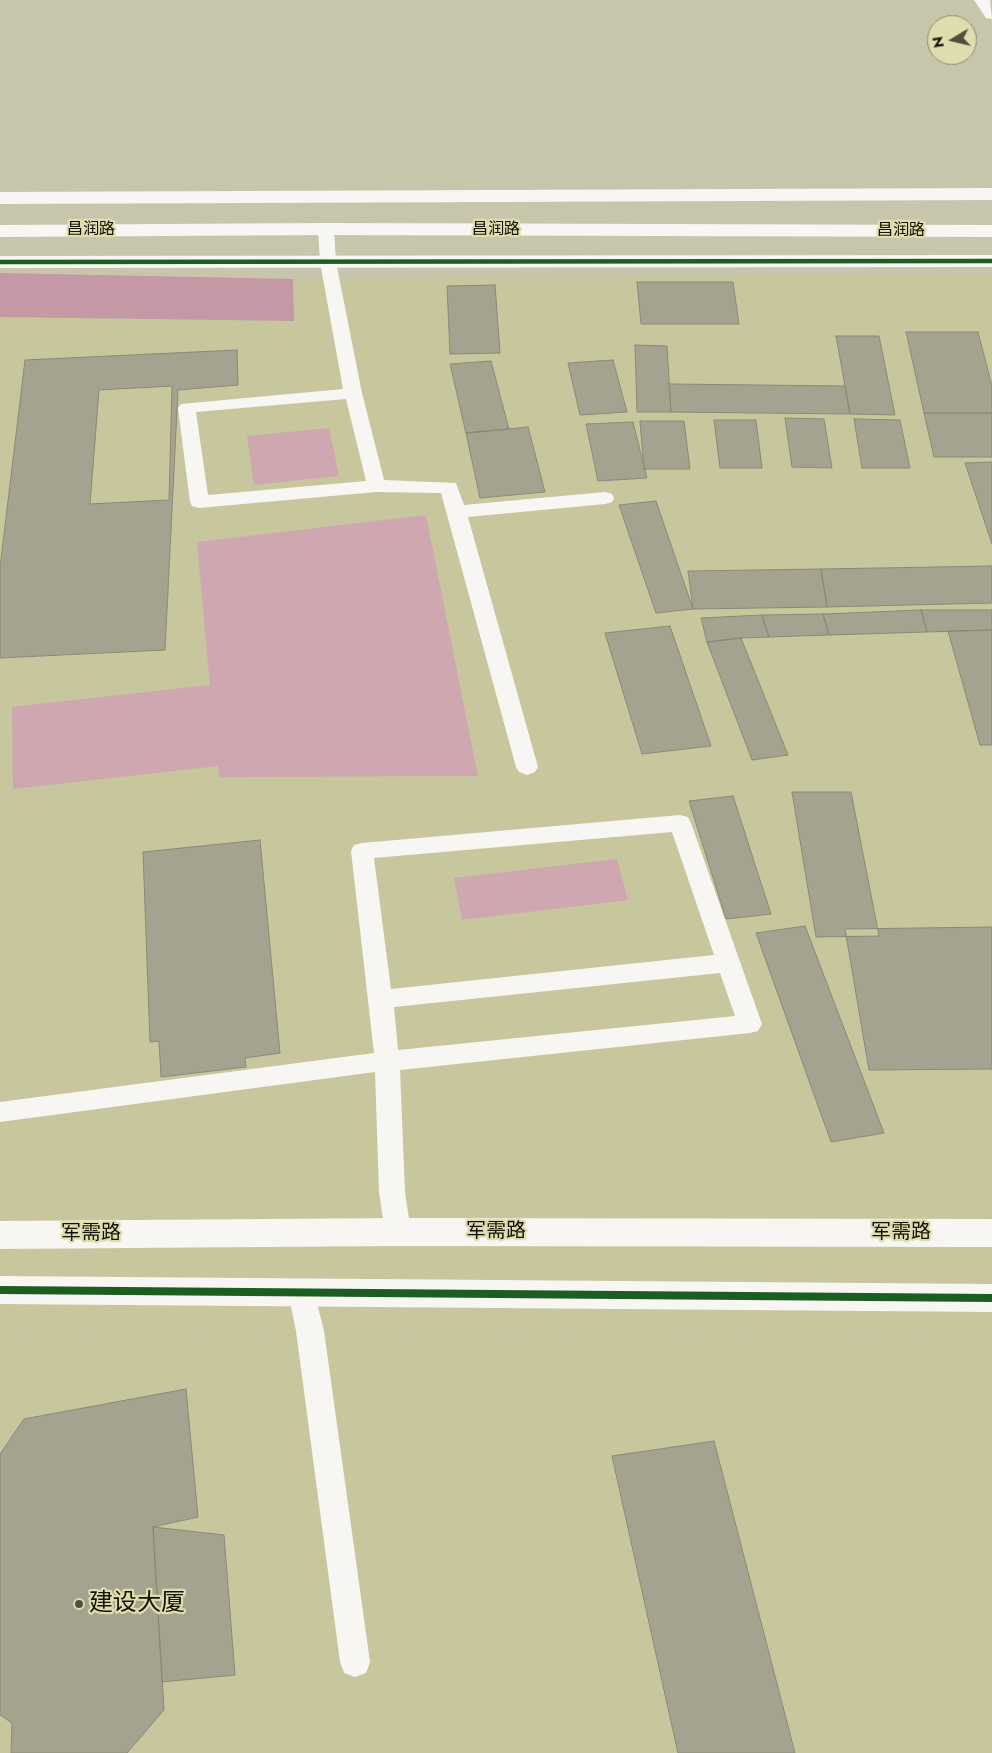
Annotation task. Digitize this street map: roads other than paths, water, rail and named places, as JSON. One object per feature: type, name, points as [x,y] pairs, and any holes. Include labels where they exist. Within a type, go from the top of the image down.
[{"type":"street","points":[[982,0],[992,14]]},
{"type":"street","name":"昌润路","points":[[0,198],[992,194]]},
{"type":"street","name":"昌润路","points":[[0,231],[326,229],[992,231]]},
{"type":"street","points":[[0,262],[992,261]]},
{"type":"street","name":"军需路","points":[[0,1235],[398,1232],[992,1233]]},
{"type":"street","points":[[0,1290],[992,1298]]},
{"type":"lane","points":[[326,229],[328,262],[353,393],[376,486]]},
{"type":"lane","points":[[353,393],[187,408],[199,502],[376,486],[449,487],[527,767]]},
{"type":"lane","points":[[457,512],[605,498]]},
{"type":"lane","points":[[0,1112],[387,1061],[750,1024],[680,823],[362,851],[387,1061],[392,1192],[398,1232]]},
{"type":"lane","points":[[381,999],[728,963]]},
{"type":"lane","points":[[300,1291],[310,1332],[355,1662]]},
{"type":"place","name":"建设大厦","points":[[79,1604]]}]
